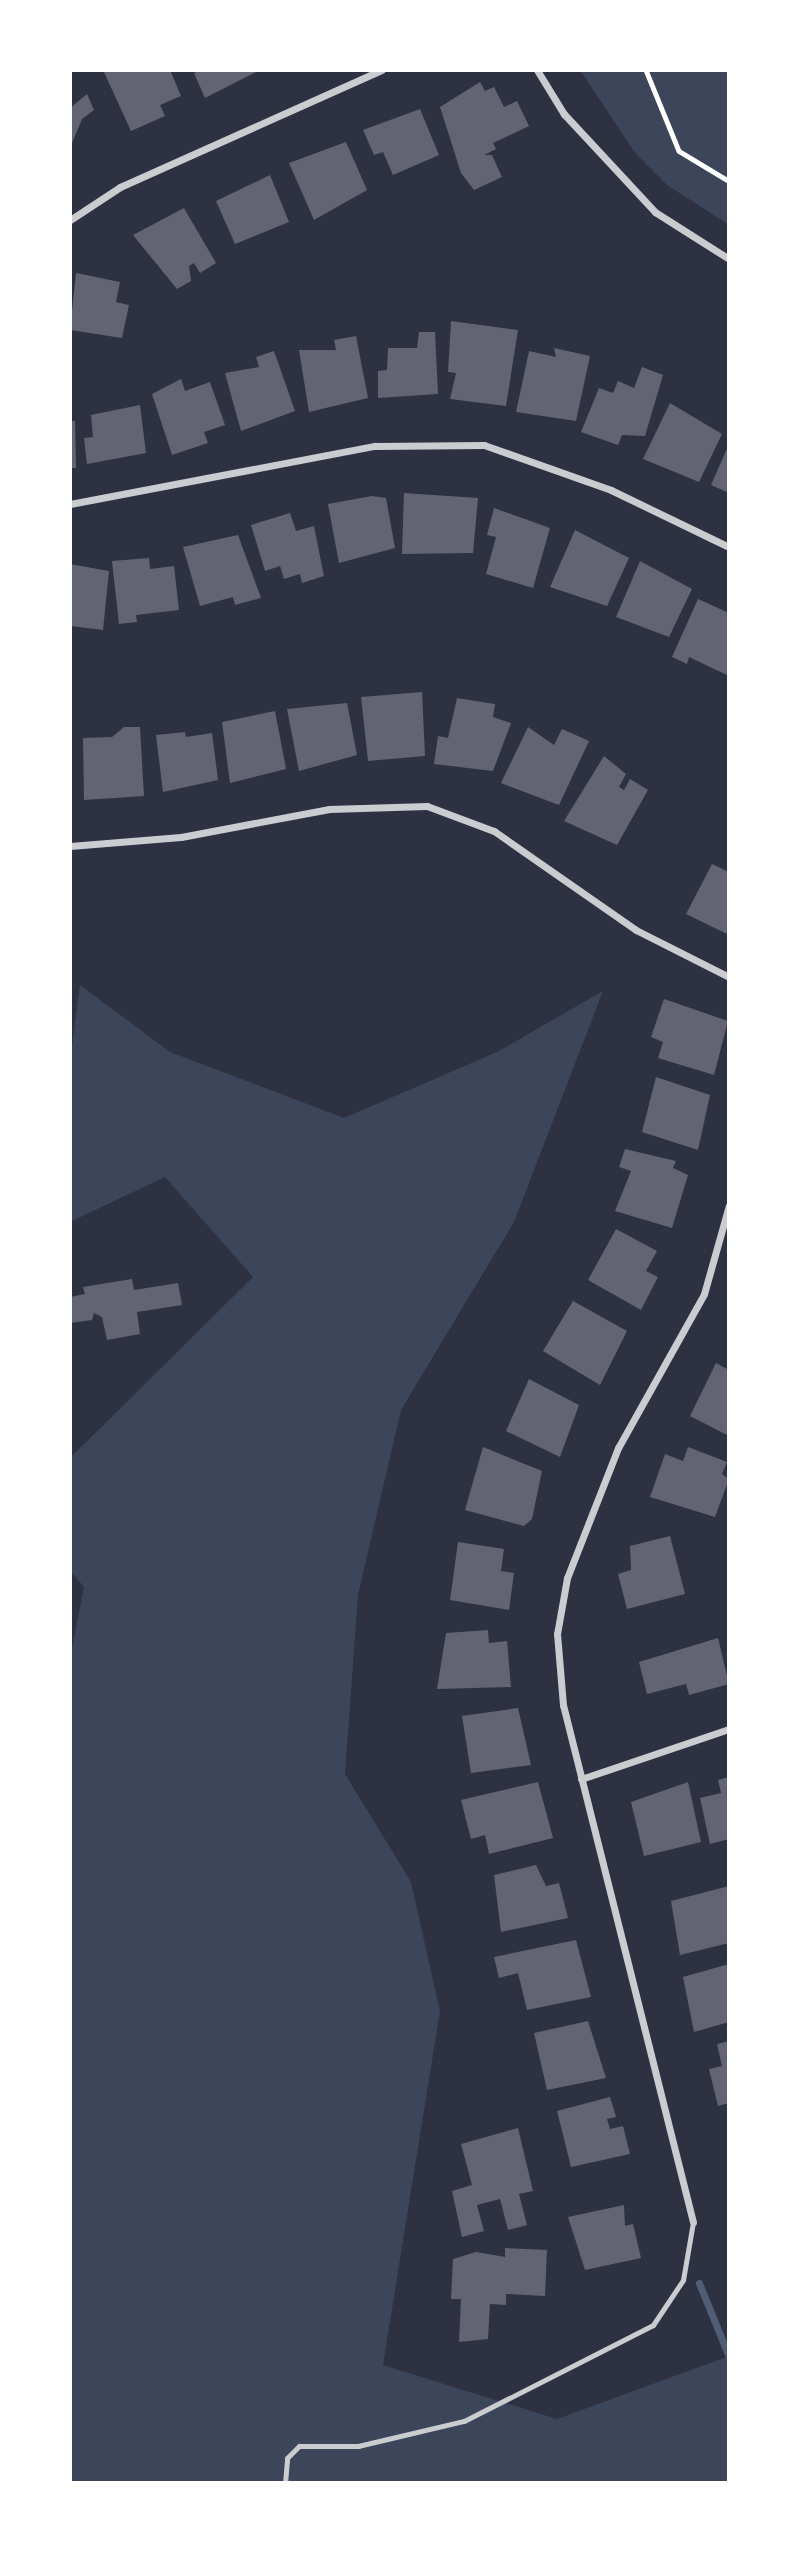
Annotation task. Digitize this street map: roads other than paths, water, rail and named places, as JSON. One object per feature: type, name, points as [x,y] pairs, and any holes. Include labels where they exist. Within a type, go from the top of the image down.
[{"type":"street","points":[[70,220],[120,187],[382,70]]},
{"type":"street","points":[[537,70],[564,114],[655,212],[729,259]]},
{"type":"street","points":[[70,504],[375,446],[484,445],[611,490],[729,547]]},
{"type":"street","points":[[70,846],[181,836],[329,809],[427,806],[494,831],[636,930],[687,961],[729,977]]},
{"type":"street","points":[[692,2222],[562,1705],[556,1634],[568,1578],[618,1448],[704,1294],[729,1205]]},
{"type":"street","points":[[581,1779],[729,1730]]},
{"type":"lane","points":[[285,2483],[287,2458],[299,2446],[358,2446],[464,2421],[653,2325],[683,2280],[692,2222]]},
{"type":"waterway","points":[[699,2283],[729,2357]]}]
